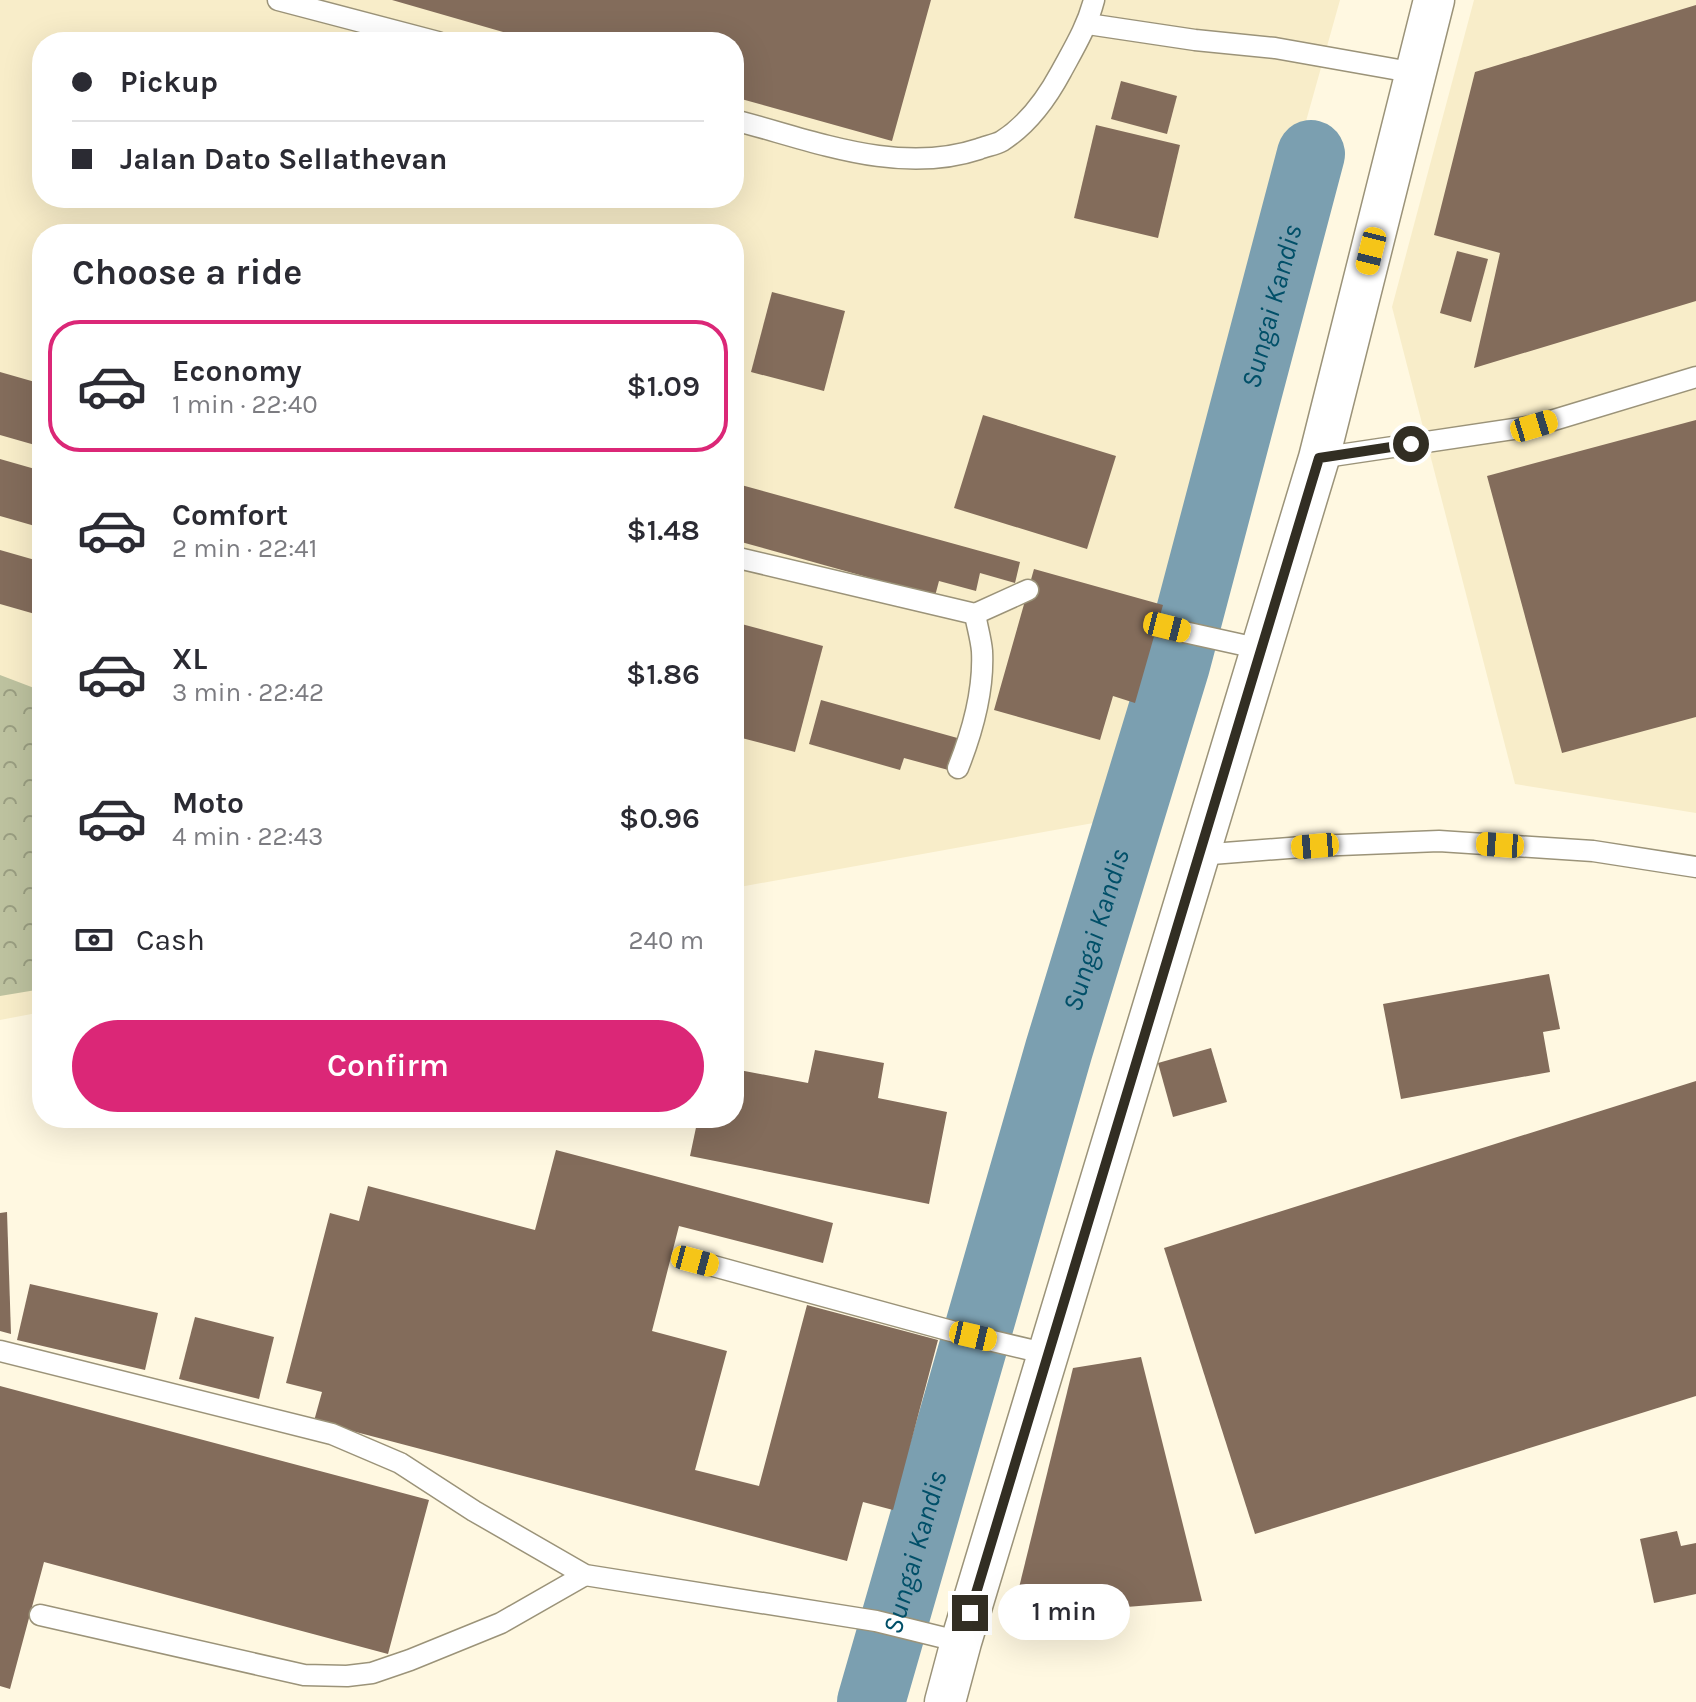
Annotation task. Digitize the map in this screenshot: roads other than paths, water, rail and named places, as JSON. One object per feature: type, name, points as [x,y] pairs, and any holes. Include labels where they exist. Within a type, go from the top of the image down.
[{"type":"street","points":[[945,1702],[1319,458],[1434,0]]},
{"type":"lane","points":[[278,0],[400,32]]},
{"type":"lane","points":[[744,123],[867,155],[920,160],[966,153],[1000,142],[1023,123],[1052,89],[1088,24],[1094,0]]},
{"type":"lane","points":[[1088,24],[1275,48],[1416,73]]},
{"type":"lane","points":[[1319,458],[1534,426],[1696,377]]},
{"type":"lane","points":[[744,559],[975,614],[1028,590]]},
{"type":"lane","points":[[958,768],[968,742],[978,694],[982,652],[975,614]]},
{"type":"lane","points":[[1162,626],[1261,649]]},
{"type":"lane","points":[[1199,855],[1439,841],[1593,851],[1696,867]]},
{"type":"lane","points":[[695,1261],[955,1332],[1048,1354]]},
{"type":"lane","points":[[0,1351],[332,1434],[400,1463],[474,1511],[585,1575],[876,1621],[961,1642]]},
{"type":"lane","points":[[40,1615],[304,1675],[347,1676],[372,1673],[469,1638],[585,1575]]},
{"type":"waterway","name":"Sungai Kandis","points":[[871,1702],[1059,1049],[1176,665],[1311,154]]}]
